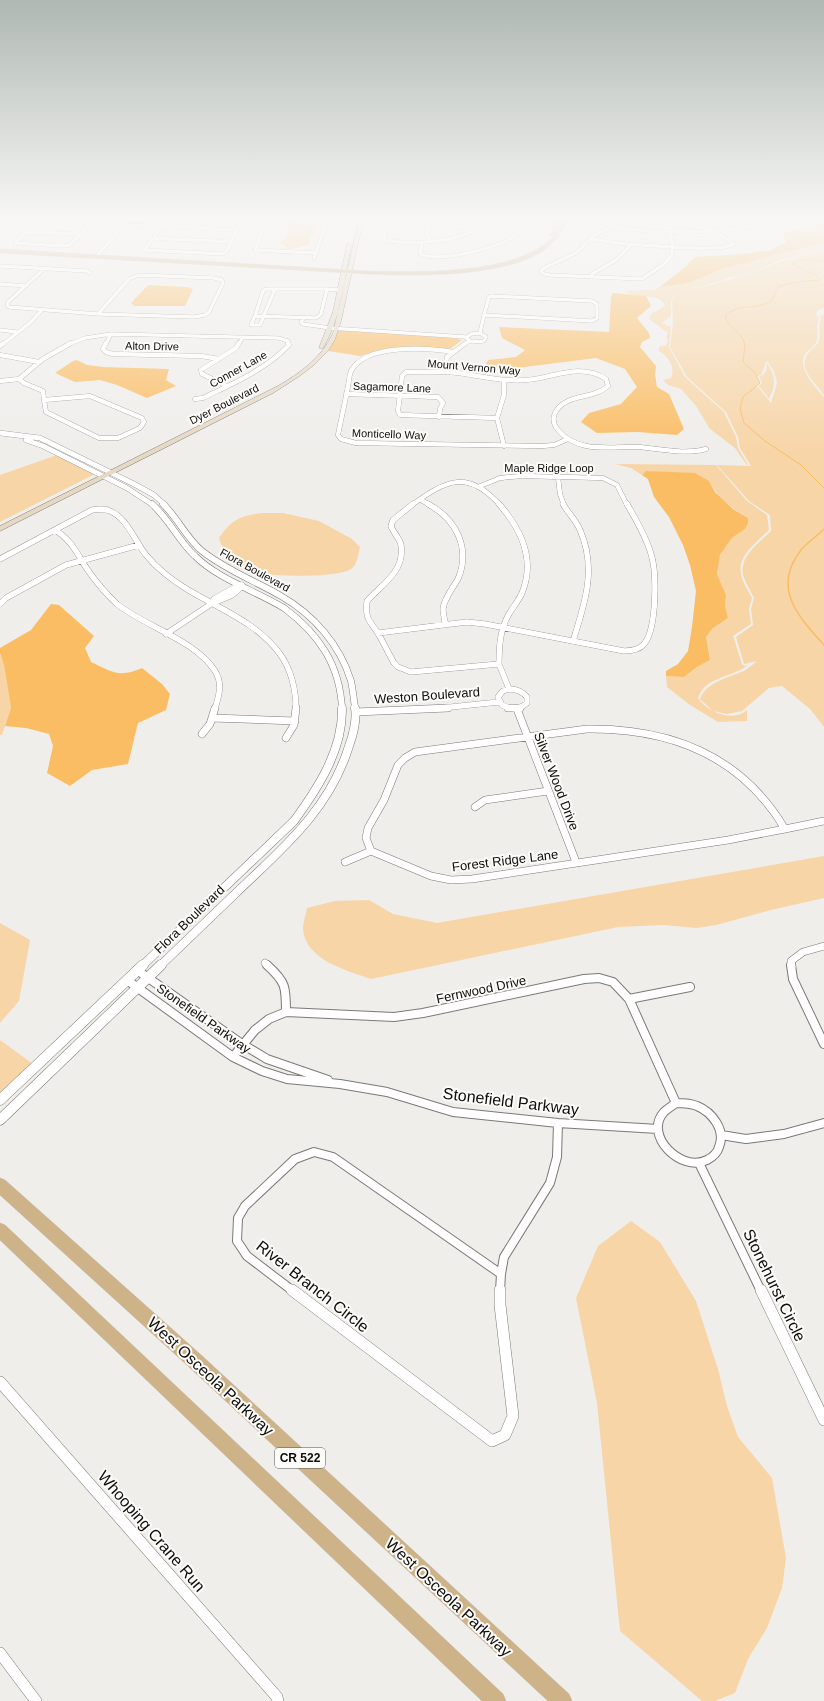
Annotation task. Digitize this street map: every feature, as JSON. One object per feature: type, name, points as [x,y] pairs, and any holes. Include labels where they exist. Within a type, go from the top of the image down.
[{"type":"main road","name":"Dyer Boulevard","points":[[0,529],[273,385],[303,365],[324,342],[339,295]]},
{"type":"main road","name":"Dyer Boulevard","points":[[0,523],[280,387],[301,373],[325,351],[338,327],[345,295]]},
{"type":"main road","points":[[223,416],[227,408]]},
{"type":"main road","name":"West Osceola Parkway","points":[[0,1185],[194,1360],[562,1701]]},
{"type":"main road","name":"CR 522","points":[[0,1230],[496,1701]]},
{"type":"street","points":[[16,295],[6,305],[14,309],[98,314],[194,317],[205,315],[209,312],[217,295]]},
{"type":"street","points":[[98,314],[114,295]]},
{"type":"street","points":[[262,295],[251,325],[260,325],[273,295]]},
{"type":"street","points":[[255,316],[264,318],[304,319],[320,316],[325,295]]},
{"type":"street","points":[[480,334],[484,315],[489,297],[592,301],[597,304],[597,318],[592,321],[484,315]]},
{"type":"street","points":[[0,346],[40,310]]},
{"type":"street","points":[[304,319],[302,322],[303,324],[422,332],[468,338],[478,343],[486,340],[485,336],[480,334],[468,338],[445,360],[445,372]]},
{"type":"street","points":[[0,330],[15,332]]},
{"type":"street","points":[[0,342],[15,332]]},
{"type":"street","name":"Conner Lane","points":[[19,379],[22,375],[66,344],[91,336],[111,334],[278,338],[288,342],[289,345],[283,353],[267,364],[228,386],[203,398],[195,399]]},
{"type":"street","name":"Alton Drive","points":[[111,334],[103,349],[106,352],[113,354],[201,356],[219,359]]},
{"type":"street","points":[[228,386],[205,376],[200,372],[204,367],[236,348],[243,337]]},
{"type":"street","name":"Monticello Way","points":[[453,352],[410,349],[375,354],[364,359],[351,371],[338,436],[347,442],[504,446],[548,446],[568,439]]},
{"type":"street","points":[[0,355],[38,364]]},
{"type":"street","points":[[0,358],[38,364]]},
{"type":"street","name":"Mount Vernon Way","points":[[497,418],[439,417],[400,414],[398,411],[402,376],[406,372],[445,372],[504,381],[535,379],[578,371],[597,373],[606,379],[608,386],[606,389],[564,403],[557,410],[553,418],[559,431],[568,439],[584,446],[598,448],[632,447],[699,451],[706,449]]},
{"type":"street","points":[[0,381],[19,379],[24,384],[36,387],[43,391],[43,400],[44,408],[50,415],[99,438],[118,438],[140,428],[144,422],[142,418],[90,396],[43,400]]},
{"type":"street","points":[[504,381],[504,395],[497,418],[504,446]]},
{"type":"street","name":"Sagamore Lane","points":[[346,394],[438,397],[443,403],[440,409],[439,417]]},
{"type":"street","name":"Flora Boulevard","points":[[0,433],[40,438],[137,493],[152,503],[163,514],[180,540],[194,556],[211,568],[287,610],[303,623],[316,637],[327,653],[341,691],[342,713],[337,748],[328,770],[314,795],[294,821],[0,1100]]},
{"type":"street","name":"Flora Boulevard","points":[[0,437],[34,442],[154,495],[173,513],[189,538],[201,550],[220,564],[297,607],[310,617],[326,634],[338,651],[348,672],[356,712],[351,742],[344,764],[326,798],[296,835],[0,1120]]},
{"type":"street","name":"Maple Ridge Loop","points":[[378,633],[467,622],[503,627],[624,651],[631,651],[640,648],[646,641],[656,592],[652,557],[644,534],[622,498],[617,485],[602,478],[510,476],[490,481],[478,487]]},
{"type":"street","points":[[558,477],[560,499],[580,528],[590,563],[591,577],[589,589],[573,641]]},
{"type":"street","points":[[499,664],[421,672],[404,671],[394,663],[378,633],[370,624],[366,611],[367,601],[376,590],[392,577],[400,565],[401,544],[393,532],[391,526],[393,520],[446,483],[463,481],[478,487],[506,511],[517,527],[524,543],[527,563],[526,576],[521,594],[507,617],[499,642],[499,664],[509,689]]},
{"type":"street","points":[[421,500],[434,506],[448,518],[457,530],[463,544],[464,558],[460,574],[446,600],[443,609],[445,624]]},
{"type":"street","points":[[0,559],[92,510],[102,508],[115,514],[127,525],[147,556],[166,575],[182,587],[213,603],[250,626],[276,649],[293,682],[296,701],[295,721],[292,731],[286,738]]},
{"type":"street","points":[[55,530],[71,541],[95,581],[112,598],[141,620],[166,634],[204,659],[218,676],[220,690],[213,718],[209,727],[202,734]]},
{"type":"street","points":[[0,604],[6,598],[62,567],[82,560],[139,545]]},
{"type":"street","points":[[166,634],[213,603],[220,602],[229,593],[240,589],[242,585],[250,580]]},
{"type":"street","points":[[0,596],[6,598]]},
{"type":"street","points":[[509,689],[521,691],[527,698],[527,703],[523,707],[517,709],[505,707],[499,702],[498,697],[500,694],[509,689]]},
{"type":"street","name":"Weston Boulevard","points":[[356,712],[443,708],[499,702]]},
{"type":"street","name":"Silver Wood Drive","points":[[517,709],[576,862]]},
{"type":"street","points":[[342,713],[356,712]]},
{"type":"street","points":[[213,718],[295,721]]},
{"type":"street","points":[[345,862],[372,851],[366,838],[368,828],[384,800],[398,765],[405,758],[415,752],[587,729],[618,729],[659,736],[682,743],[714,758],[740,776],[765,799],[785,829]]},
{"type":"street","points":[[475,807],[485,800],[548,791]]},
{"type":"street","name":"Forest Ridge Lane","points":[[372,851],[431,876],[451,880],[472,879],[728,840],[824,821]]},
{"type":"street","points":[[251,862],[262,868]]},
{"type":"street","points":[[244,869],[255,875]]},
{"type":"street","points":[[824,946],[803,952],[791,961],[793,979],[824,1044]]},
{"type":"street","points":[[265,963],[282,978],[286,987],[286,1012]]},
{"type":"street","name":"Stonefield Parkway","points":[[137,970],[242,1044],[267,1059],[340,1084]]},
{"type":"street","name":"Fernwood Drive","points":[[233,1057],[242,1044],[262,1023],[272,1016],[286,1012],[394,1017],[423,1013],[584,979],[599,978],[613,982],[629,999],[676,1103]]},
{"type":"street","name":"Stonefield Parkway","points":[[127,980],[233,1057],[262,1071],[288,1079],[340,1084],[388,1092],[453,1112],[558,1124],[658,1129]]},
{"type":"street","points":[[629,999],[690,987]]},
{"type":"street","points":[[676,1103],[690,1103],[700,1107],[708,1112],[718,1126],[721,1135],[720,1146],[716,1154],[710,1159],[699,1163],[687,1162],[679,1159],[669,1152],[661,1142],[658,1129],[659,1120],[663,1112],[676,1103]]},
{"type":"street","points":[[721,1135],[746,1139],[784,1134],[824,1123]]},
{"type":"street","name":"River Branch Circle","points":[[501,1274],[332,1157],[314,1152],[295,1159],[245,1206],[238,1218],[237,1241],[247,1256],[492,1441],[505,1435],[513,1416],[500,1305],[501,1274],[504,1257],[550,1183],[557,1157],[558,1124]]},
{"type":"street","name":"Stonehurst Circle","points":[[699,1163],[824,1420]]},
{"type":"street","name":"Whooping Crane Run","points":[[0,1382],[277,1697],[278,1701]]},
{"type":"street","points":[[0,1653],[36,1701]]},
{"type":"shaded area","points":[[138,295],[190,295],[185,306],[134,306],[131,303]]},
{"type":"shaded area","points":[[638,295],[675,295],[673,296],[671,302],[671,316],[662,323],[671,327],[669,347],[685,377],[724,412],[736,437],[738,448],[748,465],[735,448],[710,429],[696,406],[681,389],[668,385],[663,380],[671,378],[672,374],[672,366],[670,362],[659,351],[659,347],[666,345],[668,341],[666,337],[668,333],[649,319],[651,314],[665,306],[658,299]]},
{"type":"shaded area","points":[[676,295],[824,295],[824,308],[818,310],[816,314],[819,319],[817,325],[818,337],[814,346],[805,354],[803,365],[808,377],[824,397],[824,727],[810,709],[782,686],[769,688],[742,711],[727,714],[713,711],[700,699],[707,688],[713,684],[744,671],[757,661],[744,664],[736,637],[753,625],[751,609],[754,598],[744,578],[743,568],[744,562],[751,550],[771,531],[770,515],[749,501],[717,465],[751,466],[740,448],[738,437],[726,412],[687,377],[670,347],[673,324],[673,298]],"holes":[[[767,361],[774,371],[777,383],[771,403],[759,388],[756,387],[760,383],[757,376],[761,375]]]},
{"type":"shaded area","points":[[611,296],[646,296],[651,306],[637,318],[649,333],[650,338],[642,342],[640,347],[656,366],[655,375],[657,387],[669,394],[684,429],[677,435],[638,432],[597,433],[581,422],[589,413],[621,404],[637,387],[625,369],[596,358],[517,368],[484,367],[488,360],[516,357],[525,350],[502,338],[499,327],[609,332]]},
{"type":"shaded area","points":[[824,314],[824,395],[807,371],[805,361],[808,353],[818,343],[820,337],[819,325],[821,319],[819,317]]},
{"type":"shaded area","points":[[339,329],[437,335],[462,340],[450,349],[402,348],[375,351],[360,356],[328,351]]},
{"type":"shaded area","points":[[77,360],[87,365],[103,367],[169,369],[166,380],[176,386],[147,398],[117,385],[100,380],[75,382],[55,373]]},
{"type":"shaded area","points":[[767,363],[772,372],[774,381],[769,399],[761,388],[758,387],[762,383],[759,376],[763,375],[766,371]]},
{"type":"shaded area","points":[[57,455],[95,474],[0,522],[0,475]]},
{"type":"shaded area","points":[[615,464],[716,465],[747,501],[767,515],[769,530],[745,555],[741,567],[743,580],[752,598],[749,609],[751,624],[733,636],[742,664],[744,666],[748,665],[734,673],[713,681],[707,685],[698,698],[707,708],[728,716],[735,716],[747,710],[747,721],[718,722],[690,705],[667,687],[666,676],[684,677],[697,667],[710,660],[706,637],[713,628],[728,618],[725,606],[726,595],[717,574],[720,555],[732,538],[745,529],[748,518],[726,502],[717,493],[709,481],[646,471],[642,475],[631,468]]},
{"type":"shaded area","points":[[646,471],[695,473],[709,481],[715,492],[733,509],[748,518],[748,523],[745,529],[732,538],[720,555],[717,574],[726,595],[725,606],[728,618],[713,628],[706,637],[710,660],[697,667],[684,677],[666,676],[666,671],[678,664],[688,651],[696,591],[690,565],[683,545],[669,517],[654,497],[648,479],[642,475]]},
{"type":"shaded area","points":[[262,513],[283,513],[319,521],[352,539],[360,547],[355,564],[351,569],[343,572],[314,576],[263,574],[241,569],[232,563],[226,556],[219,538],[228,526],[242,517]]},
{"type":"shaded area","points":[[51,604],[59,605],[94,636],[85,648],[91,662],[110,671],[121,673],[127,673],[142,668],[162,684],[170,694],[166,710],[138,723],[128,764],[92,770],[70,786],[47,773],[53,746],[49,734],[26,728],[5,726],[11,708],[0,648],[31,630]]},
{"type":"shaded area","points":[[0,653],[4,665],[11,708],[2,735],[0,735]]},
{"type":"shaded area","points":[[824,856],[824,898],[771,910],[716,925],[697,928],[663,925],[618,927],[371,979],[340,968],[319,956],[311,949],[306,940],[303,929],[307,908],[335,901],[369,900],[393,914],[437,923]]},
{"type":"shaded area","points":[[0,923],[30,940],[19,1001],[0,1023]]},
{"type":"shaded area","points":[[0,1040],[33,1064],[0,1095]]},
{"type":"shaded area","points":[[631,1221],[660,1242],[696,1301],[718,1369],[727,1406],[738,1437],[772,1478],[786,1558],[782,1588],[767,1628],[748,1659],[735,1693],[715,1701],[702,1701],[620,1631],[597,1403],[576,1298],[598,1246]]},
{"type":"waterway","points":[[774,295],[771,301],[765,304],[739,308],[725,316],[729,324],[740,335],[745,344],[743,362],[755,373],[760,383],[743,397],[740,408],[744,423],[765,441],[801,465],[824,488]]},
{"type":"waterway","points":[[824,529],[801,550],[792,564],[788,577],[788,589],[797,612],[824,645]]}]
